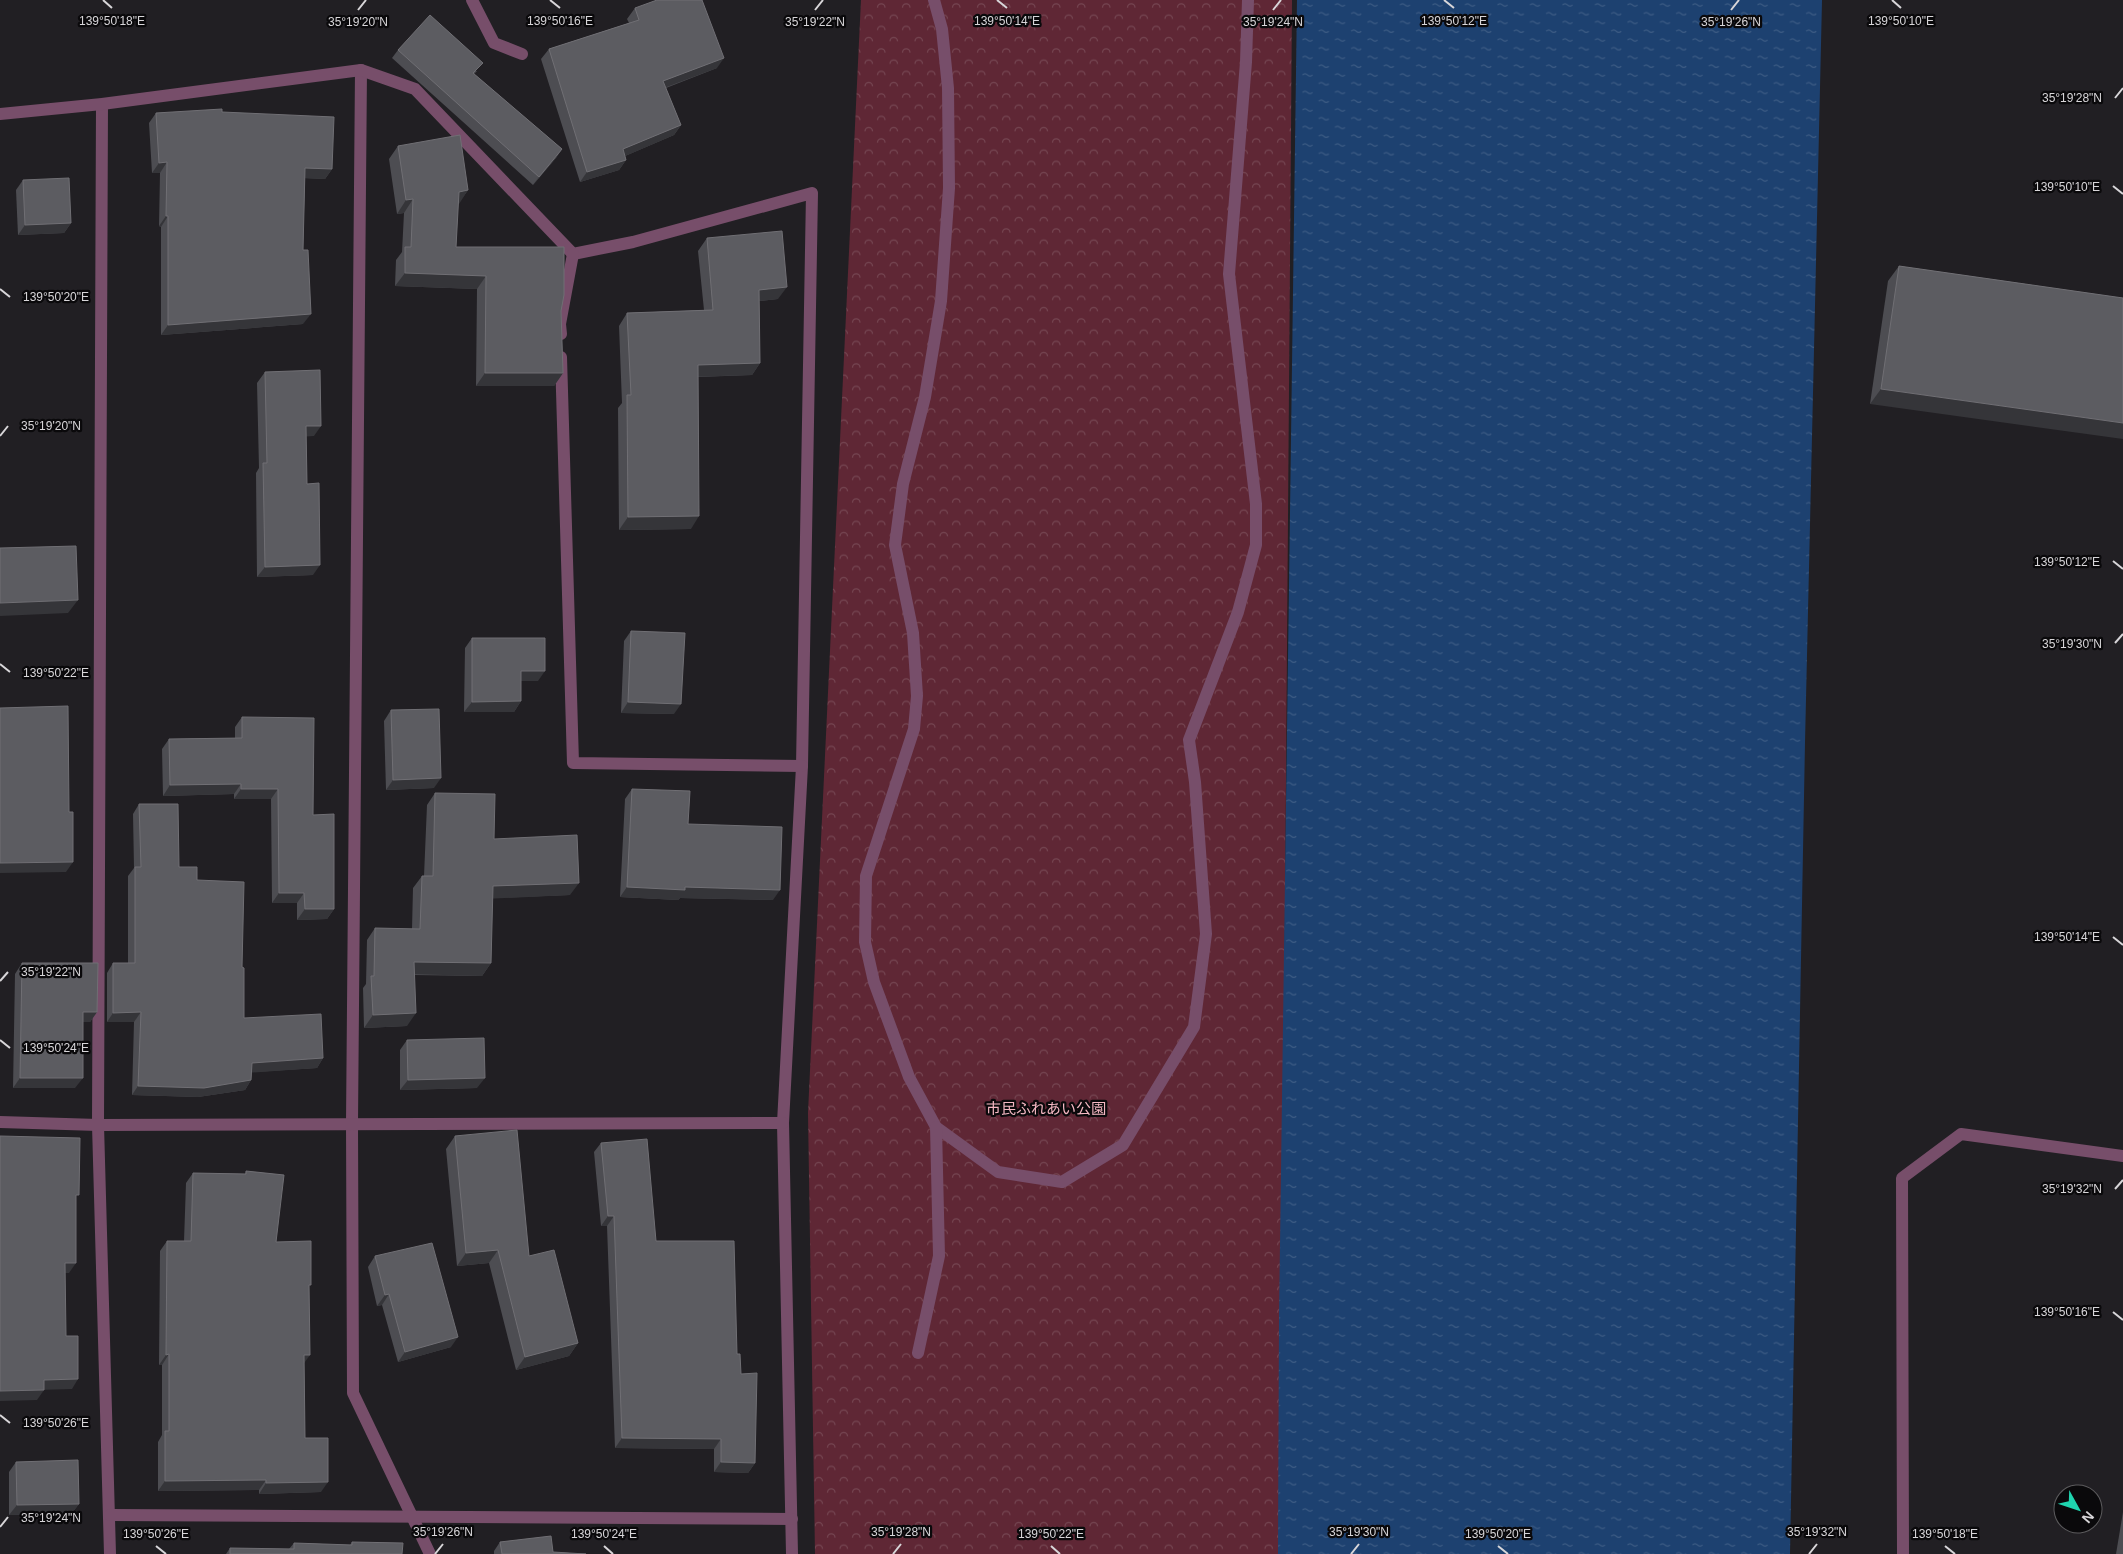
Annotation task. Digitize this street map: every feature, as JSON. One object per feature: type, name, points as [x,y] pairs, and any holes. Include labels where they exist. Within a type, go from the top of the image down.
[{"type":"street","points":[[472,0],[494,43],[522,54]]},
{"type":"street","points":[[934,0],[942,29],[948,88],[948,188],[941,301],[925,397],[903,484],[895,545],[913,634],[917,696],[914,729],[866,876],[864,942],[874,982],[909,1077],[936,1127],[998,1172],[1062,1182],[1123,1145],[1194,1026],[1206,934],[1195,782],[1189,740],[1238,612],[1256,545],[1256,504],[1229,274],[1246,62],[1248,0]]},
{"type":"street","points":[[361,70],[352,1123],[353,1393],[430,1554]]},
{"type":"street","points":[[0,114],[102,104],[361,70],[415,89],[573,254]]},
{"type":"street","points":[[102,104],[98,1125],[110,1554]]},
{"type":"street","points":[[573,254],[633,242],[812,193],[802,766],[783,1123],[792,1554]]},
{"type":"street","points":[[573,254],[560,324],[572,763],[802,766]]},
{"type":"street","points":[[0,1122],[98,1125],[783,1123]]},
{"type":"street","points":[[918,1353],[939,1256],[936,1127]]},
{"type":"street","points":[[1903,1554],[1902,1178],[1961,1134],[2123,1156]]},
{"type":"street","points":[[110,1515],[792,1519]]},
{"type":"green space","name":"市民ふれあい公園","points":[[861,0],[1292,0],[1280,1554],[815,1554],[808,1113]]},
{"type":"water","points":[[1297,0],[1822,0],[1805,742],[1790,1554],[1278,1554],[1279,1318]]},
{"type":"building","points":[[657,0],[702,0],[724,58],[663,81],[681,125],[623,149],[626,160],[587,172],[549,49],[639,20],[635,8]]},
{"type":"building","points":[[430,15],[483,63],[473,73],[562,149],[539,177],[398,50]]},
{"type":"building","points":[[222,109],[222,112],[334,117],[332,169],[305,168],[303,250],[308,250],[311,314],[168,325],[167,162],[159,163],[156,113]]},
{"type":"building","points":[[460,135],[468,190],[459,192],[456,247],[564,247],[564,295],[561,311],[563,373],[485,373],[486,276],[405,273],[405,247],[411,247],[413,199],[406,200],[398,146]]},
{"type":"building","points":[[69,178],[71,223],[25,225],[23,180]]},
{"type":"building","points":[[782,231],[787,287],[759,290],[760,363],[698,365],[699,516],[628,517],[627,395],[631,395],[627,313],[713,310],[707,238]]},
{"type":"building","points":[[1899,266],[2123,298],[2123,423],[1881,389]]},
{"type":"building","points":[[320,370],[321,426],[306,426],[307,484],[319,483],[320,565],[265,567],[263,463],[267,463],[265,372]]},
{"type":"building","points":[[76,546],[78,600],[0,603],[0,548]]},
{"type":"building","points":[[631,631],[685,633],[681,704],[628,702]]},
{"type":"building","points":[[472,638],[545,638],[545,671],[521,671],[521,701],[472,702]]},
{"type":"building","points":[[68,706],[69,812],[73,812],[73,862],[0,863],[0,708]]},
{"type":"building","points":[[439,709],[441,778],[393,780],[391,710]]},
{"type":"building","points":[[242,717],[314,718],[313,815],[334,814],[334,909],[305,909],[304,893],[279,893],[278,789],[241,789],[241,784],[170,785],[169,739],[242,738]]},
{"type":"building","points":[[632,789],[690,791],[688,824],[782,827],[780,890],[685,887],[685,890],[627,887]]},
{"type":"building","points":[[435,793],[495,794],[494,839],[577,835],[579,883],[493,886],[491,963],[414,962],[416,1013],[373,1015],[371,976],[374,976],[375,928],[420,929],[422,876],[433,876]]},
{"type":"building","points":[[139,804],[178,804],[179,867],[197,867],[197,880],[244,882],[242,967],[244,968],[244,1018],[321,1014],[323,1058],[252,1063],[251,1080],[204,1088],[138,1086],[141,1012],[113,1013],[113,963],[135,963],[135,867],[141,867]]},
{"type":"building","points":[[22,963],[98,963],[97,1012],[83,1012],[83,1078],[20,1078]]},
{"type":"building","points":[[484,1038],[485,1078],[408,1080],[407,1040]]},
{"type":"building","points":[[517,1130],[529,1256],[554,1250],[578,1343],[525,1357],[498,1250],[466,1253],[455,1136]]},
{"type":"building","points":[[0,1136],[80,1138],[79,1195],[76,1195],[76,1263],[65,1263],[66,1336],[78,1336],[78,1379],[44,1380],[44,1390],[0,1391]]},
{"type":"building","points":[[647,1139],[656,1241],[734,1241],[737,1354],[740,1354],[741,1374],[757,1373],[755,1463],[721,1462],[721,1439],[622,1438],[614,1216],[608,1216],[601,1143]]},
{"type":"building","points":[[246,1171],[284,1175],[276,1242],[311,1241],[311,1285],[309,1285],[310,1355],[304,1355],[305,1438],[328,1438],[328,1482],[266,1483],[266,1480],[165,1481],[165,1431],[169,1431],[169,1354],[166,1355],[167,1241],[191,1241],[193,1173],[246,1174]]},
{"type":"building","points":[[432,1243],[458,1337],[405,1352],[389,1294],[385,1295],[375,1256]]},
{"type":"building","points":[[78,1460],[79,1504],[17,1505],[16,1462]]},
{"type":"building","points":[[551,1536],[553,1552],[586,1554],[502,1554],[500,1542]]},
{"type":"building","points":[[352,1542],[403,1543],[402,1554],[230,1554],[230,1548],[294,1549],[294,1543],[352,1545]]}]
